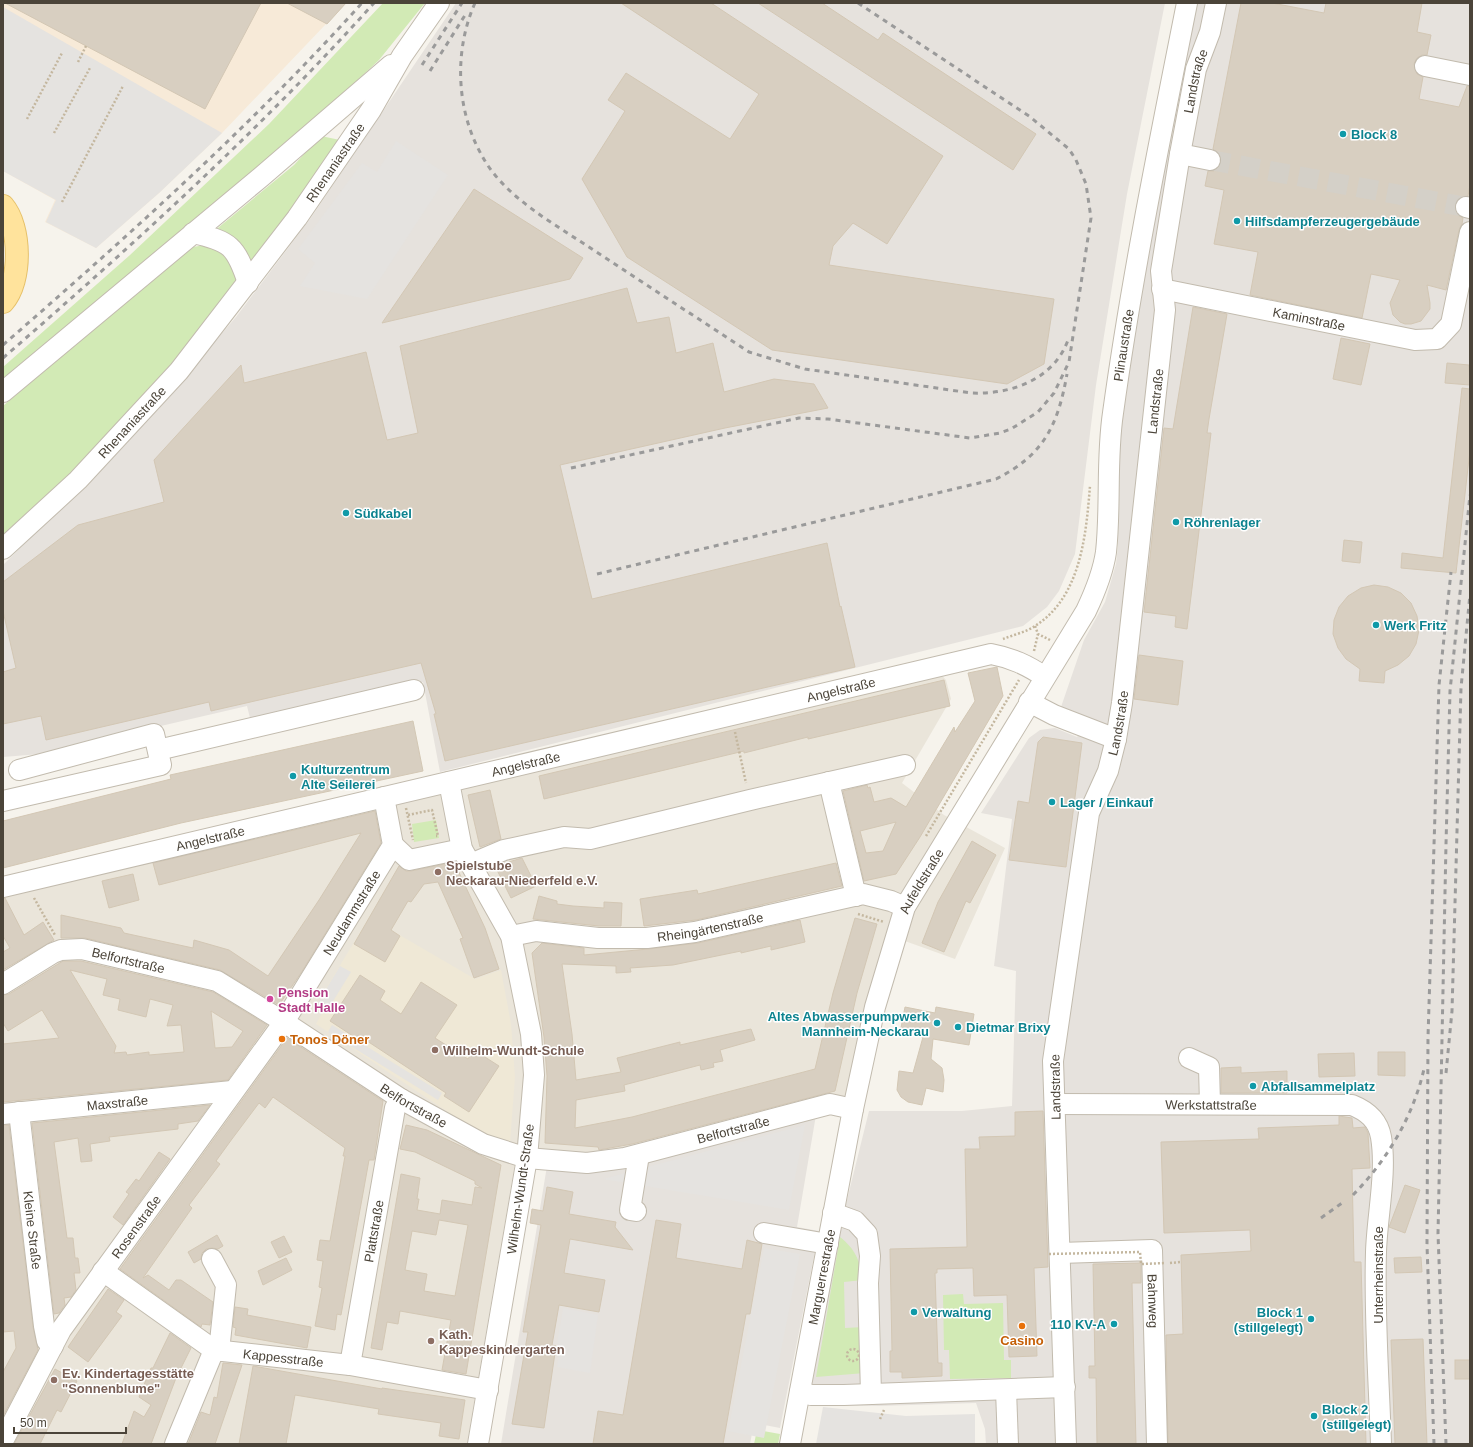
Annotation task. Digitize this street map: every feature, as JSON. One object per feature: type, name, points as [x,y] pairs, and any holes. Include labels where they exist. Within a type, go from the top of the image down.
[{"type":"main road","points":[[3,206],[15,231],[18,252],[14,277],[3,302]]},
{"type":"main road","points":[[3,228],[6,239],[7,261],[3,281]]},
{"type":"street","name":"Rhenaniastraße","points":[[3,549],[78,480],[173,377],[298,218],[371,110],[402,56],[439,3]]},
{"type":"street","name":"Plinaustraße","points":[[1045,677],[1086,611],[1099,581],[1106,553],[1109,455],[1121,358],[1136,262],[1187,3]]},
{"type":"street","name":"Landstraße","points":[[1066,1444],[1065,1387],[1055,1254],[1055,1104],[1053,1061],[1089,813],[1108,771],[1116,739],[1127,658],[1163,297],[1160,271],[1196,69],[1210,32],[1216,3]]},
{"type":"street","name":"Rhenaniastraße","points":[[3,392],[261,177],[402,56]]},
{"type":"street","points":[[1425,66],[1470,75]]},
{"type":"street","points":[[356,96],[371,110]]},
{"type":"street","points":[[1180,154],[1210,160]]},
{"type":"street","name":"Kaminstraße","points":[[1163,297],[1415,340],[1437,339],[1451,324],[1470,232]]},
{"type":"street","points":[[193,233],[216,238],[230,246],[241,261],[248,283]]},
{"type":"street","points":[[1163,297],[1192,309]]},
{"type":"street","name":"Angelstraße","points":[[3,887],[991,654],[1009,657],[1022,662],[1045,677]]},
{"type":"street","name":"Aufeldstraße","points":[[853,1109],[875,1007],[905,907],[1045,677]]},
{"type":"street","points":[[158,750],[414,690]]},
{"type":"street","points":[[1029,702],[1054,715],[1116,739]]},
{"type":"street","points":[[3,801],[161,765],[154,734],[19,770]]},
{"type":"street","points":[[384,797],[394,845],[409,860],[416,846],[467,857],[564,837],[590,839],[750,800],[905,765]]},
{"type":"street","name":"Wilhelm-Wundt-Straße","points":[[448,782],[467,857],[511,936],[531,1034],[534,1075],[527,1158],[478,1444]]},
{"type":"street","points":[[829,782],[856,896]]},
{"type":"street","name":"Neudammstraße","points":[[284,1022],[394,845]]},
{"type":"street","name":"Rheingärtenstraße","points":[[511,936],[536,931],[598,938],[654,938],[695,932],[863,894],[884,899],[905,907]]},
{"type":"street","name":"Belfortstraße","points":[[3,984],[53,953],[61,950],[82,949],[217,981],[284,1022],[401,1099],[483,1144],[527,1158],[587,1163],[639,1155],[830,1104],[853,1109]]},
{"type":"street","name":"Rosenstraße","points":[[3,1441],[61,1330],[232,1091],[284,1022]]},
{"type":"street","points":[[1189,1058],[1210,1067],[1210,1104]]},
{"type":"street","name":"Maxstraße","points":[[11,1113],[232,1091]]},
{"type":"street","name":"Plattstraße","points":[[350,1365],[395,1108],[401,1099]]},
{"type":"street","name":"Werkstattstraße","points":[[1055,1104],[1352,1105],[1365,1110]]},
{"type":"street","name":"Marguerrestraße","points":[[790,1444],[853,1109]]},
{"type":"street","name":"Unterrheinstraße","points":[[1365,1110],[1375,1121],[1381,1136],[1376,1253],[1381,1444]]},
{"type":"street","name":"Kleine Straße","points":[[11,1113],[44,1326],[47,1341],[53,1346]]},
{"type":"street","points":[[636,1211],[630,1210],[639,1155]]},
{"type":"street","points":[[833,1213],[855,1221],[867,1234],[870,1256],[868,1283],[871,1394]]},
{"type":"street","points":[[764,1233],[828,1244]]},
{"type":"street","name":"Bahnweg","points":[[1055,1254],[1152,1250],[1157,1444]]},
{"type":"street","points":[[175,1444],[216,1350],[226,1285],[212,1259]]},
{"type":"street","name":"Kappesstraße","points":[[103,1271],[216,1350],[350,1365],[488,1390]]},
{"type":"street","points":[[800,1392],[811,1395],[871,1394],[1065,1387]]},
{"type":"street","points":[[1006,1390],[1008,1444]]},
{"type":"path","points":[[78,62],[86,46]]},
{"type":"path","points":[[27,119],[62,53]]},
{"type":"path","points":[[54,133],[90,68]]},
{"type":"path","points":[[62,202],[123,86]]},
{"type":"path","points":[[991,654],[993,643],[1035,626],[1038,634]]},
{"type":"path","points":[[731,716],[750,800]]},
{"type":"path","points":[[403,792],[416,846]]},
{"type":"path","points":[[408,815],[432,810],[438,836],[432,837]]},
{"type":"path","points":[[25,882],[60,944],[61,950]]},
{"type":"path","points":[[1055,1254],[1140,1252],[1141,1264],[1181,1262]]},
{"type":"shaded area","points":[[3,3],[346,3],[222,133],[159,193],[96,248],[45,222],[55,200],[3,171]]},
{"type":"shaded area","points":[[456,3],[1165,3],[1127,194],[1096,385],[1075,554],[1059,591],[1047,607],[1023,626],[440,772],[423,682],[250,718],[247,706],[40,754],[3,757],[3,565],[136,433],[236,317],[310,219]]},
{"type":"shaded area","points":[[1195,3],[1470,3],[1470,1444],[986,1444],[985,1429],[976,1403],[879,1406],[808,1405],[846,1204],[869,1111],[962,1111],[1012,1106],[1016,971],[994,966],[1012,819],[981,813],[1029,738],[1040,730],[1055,728],[1077,737],[1088,717],[1061,707],[1084,640],[1105,602],[1116,564],[1118,545],[1119,433],[1136,310]]},
{"type":"shaded area","points":[[3,7],[222,133],[159,193],[96,248],[46,222],[56,200],[3,171]]},
{"type":"shaded area","points":[[396,141],[448,175],[367,299],[300,286],[315,263],[298,249],[362,163],[377,172]]},
{"type":"shaded area","points":[[937,670],[946,680],[951,699],[902,783],[944,815],[1005,848],[955,959],[891,936],[852,1102],[587,1157],[517,1151],[467,1444],[3,1444],[3,892]]},
{"type":"shaded area","name":"Wilhelm-Wundt-Schule","points":[[373,911],[391,930],[475,979],[501,970],[511,1024],[515,1077],[510,1142],[483,1134],[463,1122],[316,1024],[322,1013],[314,1008]]},
{"type":"shaded area","points":[[340,966],[351,972],[327,1011],[317,1004]]},
{"type":"shaded area","points":[[332,1025],[442,1093],[438,1100],[328,1032]]},
{"type":"shaded area","points":[[816,1115],[797,1227],[819,1231],[780,1428],[754,1423],[750,1444],[501,1444],[547,1166]]},
{"type":"shaded area","points":[[805,1125],[789,1210],[603,1179]]},
{"type":"shaded area","points":[[764,1248],[800,1254],[764,1438],[728,1431]]},
{"type":"shaded area","points":[[563,1308],[598,1315],[590,1373],[557,1367],[560,1345],[557,1343]]},
{"type":"shaded area","points":[[823,1407],[906,1416],[975,1414],[975,1444],[816,1444]]},
{"type":"green space","points":[[383,3],[425,3],[379,60],[346,91],[3,385],[3,367],[130,255],[269,124]]},
{"type":"green space","points":[[321,136],[340,140],[252,267],[213,232],[294,165]]},
{"type":"green space","points":[[205,245],[224,252],[238,275],[235,287],[178,357],[98,448],[3,538],[3,406],[124,302],[193,247]]},
{"type":"green space","points":[[436,820],[439,838],[414,842],[412,824]]},
{"type":"green space","points":[[840,1237],[850,1246],[856,1256],[862,1273],[863,1280],[844,1282],[845,1328],[864,1327],[865,1373],[816,1377]]},
{"type":"green space","points":[[963,1294],[964,1304],[1003,1303],[1004,1360],[1011,1360],[1011,1378],[950,1379],[949,1350],[944,1350],[943,1295]]},
{"type":"green space","points":[[757,1430],[780,1434],[778,1444],[754,1444]]},
{"type":"building","points":[[5,3],[261,3],[205,109]]},
{"type":"building","points":[[287,3],[346,3],[327,24]]},
{"type":"building","points":[[621,3],[711,3],[943,156],[887,244],[853,223],[833,246],[829,265],[1054,299],[1044,364],[1007,384],[772,350],[627,257],[582,179],[625,111],[608,100],[626,73],[730,139],[759,94]]},
{"type":"building","points":[[758,3],[822,3],[878,40],[883,33],[1036,134],[1013,170]]},
{"type":"building","name":"Block 8","points":[[1241,3],[1272,3],[1324,13],[1326,3],[1422,3],[1417,32],[1431,35],[1427,55],[1422,55],[1417,58],[1414,64],[1417,74],[1423,77],[1419,99],[1459,107],[1467,86],[1470,86],[1470,185],[1468,196],[1458,199],[1455,205],[1458,215],[1463,218],[1446,290],[1427,285],[1430,309],[1421,321],[1405,324],[1400,322],[1393,315],[1390,303],[1400,280],[1371,274],[1362,318],[1250,295],[1258,252],[1214,244],[1224,190],[1205,186],[1208,171],[1214,171],[1221,163],[1221,156],[1213,149]]},
{"type":"building","points":[[474,189],[583,258],[570,279],[382,323]]},
{"type":"building","name":"Südkabel","points":[[627,288],[637,323],[669,317],[676,353],[713,343],[724,392],[774,379],[814,384],[828,408],[725,428],[560,465],[592,599],[827,543],[840,607],[841,606],[855,667],[445,761],[434,714],[436,714],[421,663],[211,711],[209,702],[46,740],[41,716],[3,724],[3,672],[16,668],[3,611],[3,582],[78,525],[164,502],[154,460],[241,365],[244,383],[366,352],[387,440],[418,433],[400,346]]},
{"type":"building","name":"Röhrenlager","points":[[1193,307],[1227,314],[1207,433],[1211,433],[1187,629],[1175,627],[1176,616],[1144,612],[1164,428],[1173,429]]},
{"type":"building","points":[[1341,338],[1370,344],[1361,385],[1333,379]]},
{"type":"building","points":[[1447,363],[1469,365],[1470,385],[1445,383]]},
{"type":"building","points":[[1462,388],[1470,389],[1470,450],[1456,573],[1401,568],[1402,553],[1443,558]]},
{"type":"building","points":[[1344,540],[1362,542],[1360,563],[1342,561]]},
{"type":"building","name":"Werk Fritz","points":[[1374,585],[1388,587],[1401,593],[1411,603],[1417,616],[1419,630],[1416,644],[1409,656],[1398,665],[1385,671],[1384,683],[1359,681],[1360,669],[1346,659],[1338,648],[1333,634],[1334,620],[1339,607],[1348,596],[1361,588]]},
{"type":"building","points":[[1139,655],[1183,661],[1178,705],[1134,699]]},
{"type":"building","points":[[997,667],[1003,696],[920,837],[896,874],[864,881],[843,791],[867,785],[868,788],[870,787],[874,802],[891,798],[906,807],[954,727],[955,732],[975,701],[968,673]],"holes":[[[896,822],[883,851],[866,853],[860,831]]]},
{"type":"building","points":[[944,680],[950,706],[808,739],[808,737],[744,753],[744,751],[544,799],[539,776]]},
{"type":"building","points":[[413,721],[423,771],[181,823],[3,868],[3,821],[171,779],[170,775]]},
{"type":"building","name":"Lager / Einkauf","points":[[1043,737],[1082,743],[1066,867],[1009,860],[1018,801],[1029,803],[1038,742]]},
{"type":"building","points":[[490,790],[501,839],[480,847],[468,795]]},
{"type":"building","points":[[375,811],[381,843],[301,973],[279,1005],[220,970],[85,938],[61,938],[61,915],[121,928],[124,933],[193,948],[194,940],[229,950],[268,976],[319,900],[361,833],[159,885],[153,863]]},
{"type":"building","points":[[972,841],[996,855],[970,903],[966,901],[944,952],[922,943],[938,902]]},
{"type":"building","points":[[522,858],[536,886],[511,898],[495,866]]},
{"type":"building","points":[[454,862],[485,928],[499,969],[474,978],[460,939],[463,938],[438,882],[424,884],[411,902],[408,901],[391,930],[400,936],[385,962],[354,944],[399,866],[406,871],[411,871]]},
{"type":"building","points":[[836,863],[842,886],[696,920],[644,926],[640,899],[697,890],[698,894]]},
{"type":"building","points":[[133,874],[139,900],[109,908],[102,881]]},
{"type":"building","points":[[539,896],[557,901],[557,904],[573,906],[604,908],[604,902],[622,903],[621,926],[599,926],[533,919]]},
{"type":"building","points":[[3,898],[5,898],[24,935],[43,922],[54,940],[3,970],[3,952],[10,948],[3,936]]},
{"type":"building","points":[[855,918],[877,924],[857,993],[835,1091],[632,1144],[599,1150],[598,1147],[545,1143],[547,1076],[544,1037],[532,953],[542,943],[584,948],[584,955],[698,943],[800,920],[805,942],[771,950],[771,946],[741,953],[741,951],[673,965],[630,968],[631,972],[616,973],[616,966],[562,964],[572,1034],[576,1080],[621,1072],[617,1058],[680,1042],[680,1045],[751,1029],[755,1040],[720,1050],[723,1061],[713,1063],[714,1067],[701,1070],[700,1065],[624,1085],[625,1091],[576,1100],[575,1128],[632,1117],[815,1069],[833,993]]},
{"type":"building","points":[[63,961],[81,961],[213,992],[267,1025],[228,1080],[3,1102],[3,1044],[59,1038],[42,1010],[8,1031],[3,1023],[3,995],[9,994]],"holes":[[[70,970],[107,979],[103,995],[120,999],[118,1010],[146,1017],[150,999],[173,1005],[167,1026],[181,1025],[184,1052],[149,1055],[149,1052],[127,1055],[126,1052],[114,1053],[116,1046]],[[211,1011],[243,1031],[232,1047],[215,1048]]]},
{"type":"building","points":[[360,975],[385,991],[380,1000],[401,1014],[421,982],[457,1005],[435,1038],[468,1059],[474,1050],[499,1066],[469,1112],[444,1096],[446,1093],[358,1035],[356,1038],[330,1021]]},
{"type":"building","points":[[905,1007],[935,1013],[936,1007],[974,1014],[969,1045],[933,1039],[931,1059],[942,1068],[944,1080],[943,1092],[926,1088],[922,1105],[908,1102],[901,1097],[897,1090],[899,1071],[913,1073],[923,1037],[900,1033]]},
{"type":"building","points":[[287,1038],[383,1101],[374,1160],[369,1160],[341,1315],[337,1314],[335,1330],[315,1326],[322,1288],[319,1287],[323,1261],[317,1260],[320,1240],[330,1241],[345,1156],[343,1156],[345,1148],[273,1097],[265,1108],[259,1103],[216,1161],[220,1164],[189,1205],[192,1208],[143,1278],[148,1275],[169,1290],[176,1280],[181,1280],[213,1302],[210,1325],[202,1324],[201,1327],[120,1269]]},
{"type":"building","points":[[1378,1052],[1405,1052],[1405,1076],[1378,1075]]},
{"type":"building","points":[[1354,1053],[1355,1076],[1319,1077],[1318,1054]]},
{"type":"building","name":"Abfallsammelplatz","points":[[1241,1067],[1241,1073],[1287,1071],[1287,1093],[1221,1093],[1221,1068]]},
{"type":"building","points":[[210,1105],[198,1121],[178,1124],[178,1129],[109,1137],[110,1141],[90,1144],[92,1161],[81,1162],[78,1138],[54,1142],[67,1238],[73,1238],[75,1258],[78,1258],[80,1273],[74,1273],[76,1290],[71,1297],[64,1298],[65,1305],[59,1313],[54,1314],[32,1123]]},
{"type":"building","points":[[1043,1111],[1048,1267],[1034,1268],[1037,1356],[1009,1357],[1007,1295],[974,1296],[973,1268],[937,1269],[937,1273],[935,1273],[938,1363],[942,1363],[942,1376],[902,1378],[902,1372],[890,1372],[890,1351],[892,1351],[890,1249],[967,1247],[965,1149],[980,1149],[979,1137],[1015,1136],[1015,1112]]},
{"type":"building","points":[[1339,1116],[1352,1118],[1353,1128],[1365,1127],[1368,1133],[1370,1168],[1352,1169],[1354,1262],[1361,1262],[1366,1444],[1168,1444],[1166,1335],[1183,1334],[1181,1255],[1251,1251],[1250,1230],[1164,1233],[1161,1142],[1259,1139],[1258,1128],[1339,1125]]},
{"type":"building","points":[[3,1125],[9,1125],[33,1327],[38,1350],[3,1416],[3,1372],[16,1348],[14,1331],[3,1332]]},
{"type":"building","points":[[406,1125],[427,1130],[501,1165],[466,1374],[442,1370],[451,1320],[400,1311],[398,1324],[387,1322],[382,1350],[371,1348],[401,1174],[420,1178],[417,1210],[440,1214],[442,1200],[472,1205],[475,1187],[482,1188],[475,1184],[475,1181],[415,1152],[400,1149]],"holes":[[[439,1220],[468,1225],[455,1296],[424,1291],[427,1274],[405,1270],[412,1231],[436,1235]]]},
{"type":"building","points":[[159,1152],[170,1159],[123,1225],[113,1217],[129,1194],[126,1192],[136,1179],[139,1181]]},
{"type":"building","points":[[1405,1185],[1420,1190],[1405,1233],[1389,1227]]},
{"type":"building","points":[[547,1187],[573,1192],[569,1214],[616,1222],[615,1227],[633,1250],[570,1239],[564,1273],[605,1280],[599,1312],[559,1305],[552,1345],[556,1346],[544,1428],[512,1424],[528,1332],[523,1332],[541,1225],[530,1223],[532,1209],[543,1211]]},
{"type":"building","points":[[656,1220],[681,1224],[676,1258],[742,1269],[747,1240],[762,1244],[750,1314],[746,1314],[723,1444],[593,1444],[598,1411],[623,1415]]},
{"type":"building","points":[[217,1235],[223,1246],[218,1249],[206,1249],[202,1253],[201,1259],[194,1263],[188,1252]]},
{"type":"building","points":[[284,1236],[292,1252],[279,1258],[271,1242]]},
{"type":"building","points":[[1421,1257],[1422,1272],[1395,1273],[1394,1258]]},
{"type":"building","points":[[286,1258],[292,1270],[263,1285],[258,1271]]},
{"type":"building","name":"110 KV-A","points":[[1141,1263],[1141,1283],[1132,1283],[1136,1444],[1097,1444],[1096,1378],[1089,1378],[1089,1366],[1095,1366],[1093,1264]]},
{"type":"building","points":[[108,1289],[124,1300],[116,1312],[122,1316],[88,1362],[68,1347]]},
{"type":"building","points":[[235,1307],[248,1309],[247,1315],[311,1327],[307,1348],[235,1335],[236,1328],[233,1327]]},
{"type":"building","points":[[170,1333],[191,1348],[176,1378],[151,1444],[122,1444],[134,1411],[144,1417],[151,1405],[139,1397],[151,1368],[153,1368]]},
{"type":"building","points":[[1423,1339],[1427,1444],[1395,1444],[1391,1340]]},
{"type":"building","points":[[1455,1360],[1470,1360],[1470,1379],[1455,1379]]},
{"type":"building","points":[[223,1363],[242,1365],[215,1444],[188,1444],[201,1412],[210,1415],[214,1397],[217,1398]]},
{"type":"building","points":[[253,1366],[382,1389],[465,1400],[459,1439],[439,1436],[441,1423],[378,1414],[379,1409],[295,1395],[286,1444],[239,1444]]},
{"type":"building","points":[[55,1369],[77,1381],[61,1412],[57,1410],[40,1444],[14,1444]]},
{"type":"tunnel","points":[[1210,160],[1466,207]]},
{"type":"railway","points":[[3,345],[96,263],[233,137],[320,49],[362,3]]},
{"type":"railway","points":[[3,358],[100,273],[240,142],[286,97],[374,3]]},
{"type":"railway","points":[[422,65],[462,3]]},
{"type":"railway","points":[[475,3],[468,21],[461,60],[463,99],[473,137],[481,154],[493,173],[517,197],[543,217],[749,352],[805,369],[971,393],[986,393],[1016,387],[1030,382],[1043,374],[1054,364],[1063,352],[1069,337]]},
{"type":"railway","points":[[571,468],[799,418],[828,419],[970,438],[1000,433],[1011,429],[1038,412],[1054,393],[1069,362],[1091,218],[1086,184],[1076,160],[1069,149],[1029,116],[858,3]]},
{"type":"railway","points":[[430,71],[467,12]]},
{"type":"railway","points":[[597,574],[996,479],[1026,460],[1046,437],[1059,409],[1067,374]]},
{"type":"railway","points":[[1446,1444],[1438,1234],[1446,844],[1450,691],[1470,495]]},
{"type":"railway","points":[[1434,1444],[1427,1245],[1428,1037],[1439,685],[1451,572]]},
{"type":"railway","points":[[1446,1073],[1452,1011],[1461,688],[1470,594]]},
{"type":"railway","points":[[1353,1195],[1377,1167],[1397,1137],[1413,1104],[1424,1069]]},
{"type":"railway","points":[[1321,1218],[1342,1203]]},
{"type":"place","name":"Block 8","points":[[1343,134]]},
{"type":"place","name":"Hilfsdampferzeugergebäude","points":[[1237,221]]},
{"type":"place","name":"Südkabel","points":[[346,513]]},
{"type":"place","name":"Röhrenlager","points":[[1176,522]]},
{"type":"place","name":"Werk Fritz","points":[[1376,625]]},
{"type":"place","name":"Kulturzentrum Alte Seilerei","points":[[293,776]]},
{"type":"place","name":"Lager / Einkauf","points":[[1052,802]]},
{"type":"place","name":"Spielstube Neckarau-Niederfeld e.V.","points":[[438,872]]},
{"type":"place","name":"Pension Stadt Halle","points":[[270,999]]},
{"type":"place","name":"Altes Abwasserpumpwerk Mannheim-Neckarau","points":[[937,1023]]},
{"type":"place","name":"Dietmar Brixy","points":[[958,1027]]},
{"type":"place","name":"Tonos Döner","points":[[282,1039]]},
{"type":"place","name":"Wilhelm-Wundt-Schule","points":[[435,1050]]},
{"type":"place","name":"Abfallsammelplatz","points":[[1253,1086]]},
{"type":"place","name":"Verwaltung","points":[[914,1312]]},
{"type":"place","name":"Block 1 (stillgelegt)","points":[[1311,1319]]},
{"type":"place","name":"110 KV-A","points":[[1114,1324]]},
{"type":"place","name":"Casino","points":[[1022,1326]]},
{"type":"place","name":"Kath. Kappeskindergarten","points":[[431,1341]]},
{"type":"place","name":"Ev. Kindertagesstätte \"Sonnenblume\"","points":[[54,1380]]},
{"type":"place","name":"Block 2 (stillgelegt)","points":[[1314,1416]]}]
